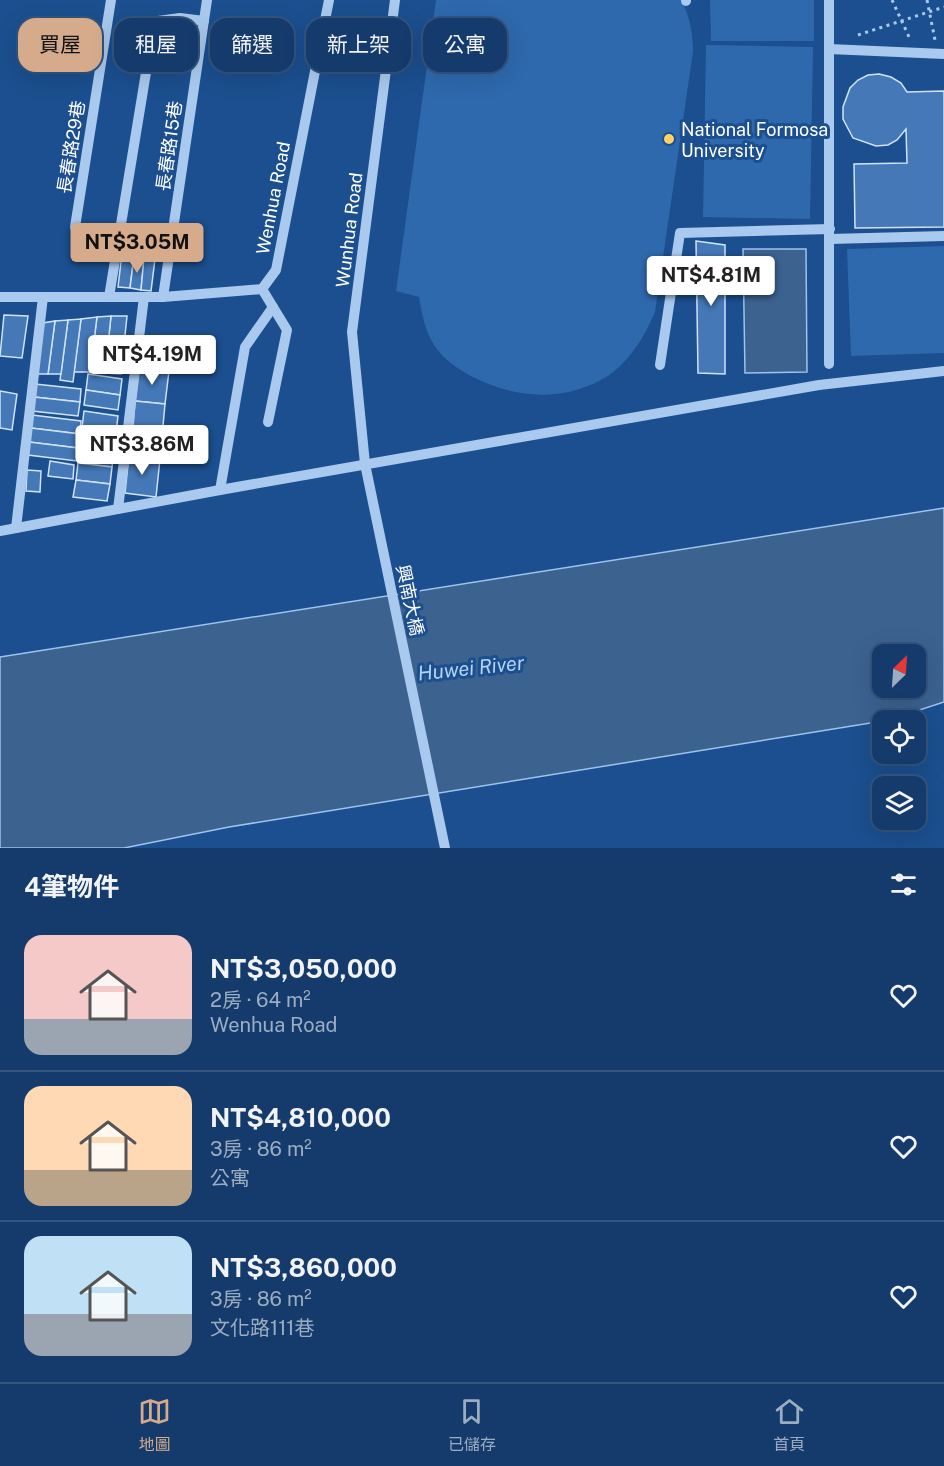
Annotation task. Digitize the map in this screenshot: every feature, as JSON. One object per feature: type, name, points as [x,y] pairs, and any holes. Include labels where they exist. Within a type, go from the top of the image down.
[{"type":"street","name":"長春路29巷","points":[[75,227],[111,0]]},
{"type":"street","name":"長春路15巷","points":[[163,297],[207,0]]},
{"type":"street","name":"Wenhua Road","points":[[262,289],[276,270],[330,0]]},
{"type":"street","name":"Wunhua Road","points":[[365,464],[352,332],[395,0]]},
{"type":"street","points":[[829,0],[829,364]]},
{"type":"street","points":[[109,297],[153,30],[158,21],[180,18],[204,21]]},
{"type":"street","points":[[829,48],[941,53]]},
{"type":"street","points":[[660,365],[680,232],[944,236]]},
{"type":"street","points":[[0,297],[163,297],[262,289],[287,330],[268,422]]},
{"type":"street","points":[[16,528],[43,297]]},
{"type":"street","points":[[118,509],[144,297]]},
{"type":"street","points":[[220,490],[245,347],[273,307]]},
{"type":"street","points":[[0,531],[365,464],[819,385],[944,371]]},
{"type":"street","name":"興南大橋","points":[[365,464],[445,848]]},
{"type":"path","points":[[892,0],[916,53]]},
{"type":"path","points":[[927,0],[941,53]]},
{"type":"path","points":[[829,48],[944,7]]},
{"type":"shaded area","points":[[436,0],[681,0],[687,12],[692,32],[693,52],[655,312],[646,332],[627,359],[601,380],[585,387],[569,392],[537,395],[505,389],[473,377],[452,364],[434,345],[426,328],[419,297],[396,291],[426,72],[507,72],[507,18],[434,18]]},
{"type":"shaded area","points":[[710,0],[814,0],[814,41],[711,41]]},
{"type":"shaded area","points":[[706,45],[813,47],[810,219],[703,217]]},
{"type":"shaded area","points":[[944,246],[944,353],[851,356],[847,249]]},
{"type":"water","points":[[743,249],[806,249],[807,372],[745,373]]},
{"type":"water","name":"Huwei River","points":[[944,508],[944,702],[920,710],[872,710],[872,723],[229,827],[124,848],[0,848],[0,657]]},
{"type":"building","points":[[879,74],[901,83],[907,92],[944,91],[944,227],[855,228],[854,164],[907,163],[906,129],[897,140],[888,145],[876,146],[853,138],[843,119],[843,107],[850,88],[858,80],[868,75]]},
{"type":"building","points":[[696,241],[725,245],[725,374],[698,373]]},
{"type":"building","points":[[123,245],[135,246],[130,288],[118,287]]},
{"type":"building","points":[[134,257],[144,258],[141,290],[130,288]]},
{"type":"building","points":[[144,258],[155,259],[151,291],[141,290]]},
{"type":"building","points":[[4,315],[28,316],[22,358],[0,356]]},
{"type":"building","points":[[111,316],[127,316],[121,374],[105,373]]},
{"type":"building","points":[[111,316],[105,373],[90,372],[97,317]]},
{"type":"building","points":[[97,317],[90,372],[74,372],[81,319]]},
{"type":"building","points":[[81,319],[73,382],[60,380],[68,320]]},
{"type":"building","points":[[68,320],[61,374],[48,374],[55,321]]},
{"type":"building","points":[[55,321],[48,374],[37,374],[43,323]]},
{"type":"building","points":[[139,368],[169,371],[165,404],[135,401]]},
{"type":"building","points":[[88,374],[122,379],[120,395],[86,390]]},
{"type":"building","points":[[35,384],[81,389],[80,402],[34,397]]},
{"type":"building","points":[[86,390],[120,395],[118,410],[84,405]]},
{"type":"building","points":[[0,391],[17,394],[12,430],[0,428]]},
{"type":"building","points":[[34,397],[80,402],[78,416],[32,411]]},
{"type":"building","points":[[135,401],[165,404],[162,437],[136,434],[136,428],[133,427]]},
{"type":"building","points":[[84,411],[118,416],[116,433],[82,428]]},
{"type":"building","points":[[32,415],[81,421],[80,434],[31,428]]},
{"type":"building","points":[[31,428],[80,434],[78,448],[29,442]]},
{"type":"building","points":[[82,428],[116,433],[114,450],[80,446]]},
{"type":"building","points":[[136,434],[162,437],[160,459],[129,455],[131,437],[135,437]]},
{"type":"building","points":[[29,442],[78,448],[77,461],[28,455]]},
{"type":"building","points":[[80,446],[114,450],[112,467],[78,463]]},
{"type":"building","points":[[129,455],[160,459],[156,497],[125,493]]},
{"type":"building","points":[[50,461],[74,465],[73,479],[48,476]]},
{"type":"building","points":[[78,463],[112,467],[110,484],[76,480]]},
{"type":"building","points":[[27,470],[41,471],[40,492],[26,491]]},
{"type":"building","points":[[76,480],[110,484],[107,501],[73,497]]},
{"type":"place","name":"National Formosa University","points":[[669,139]]}]
